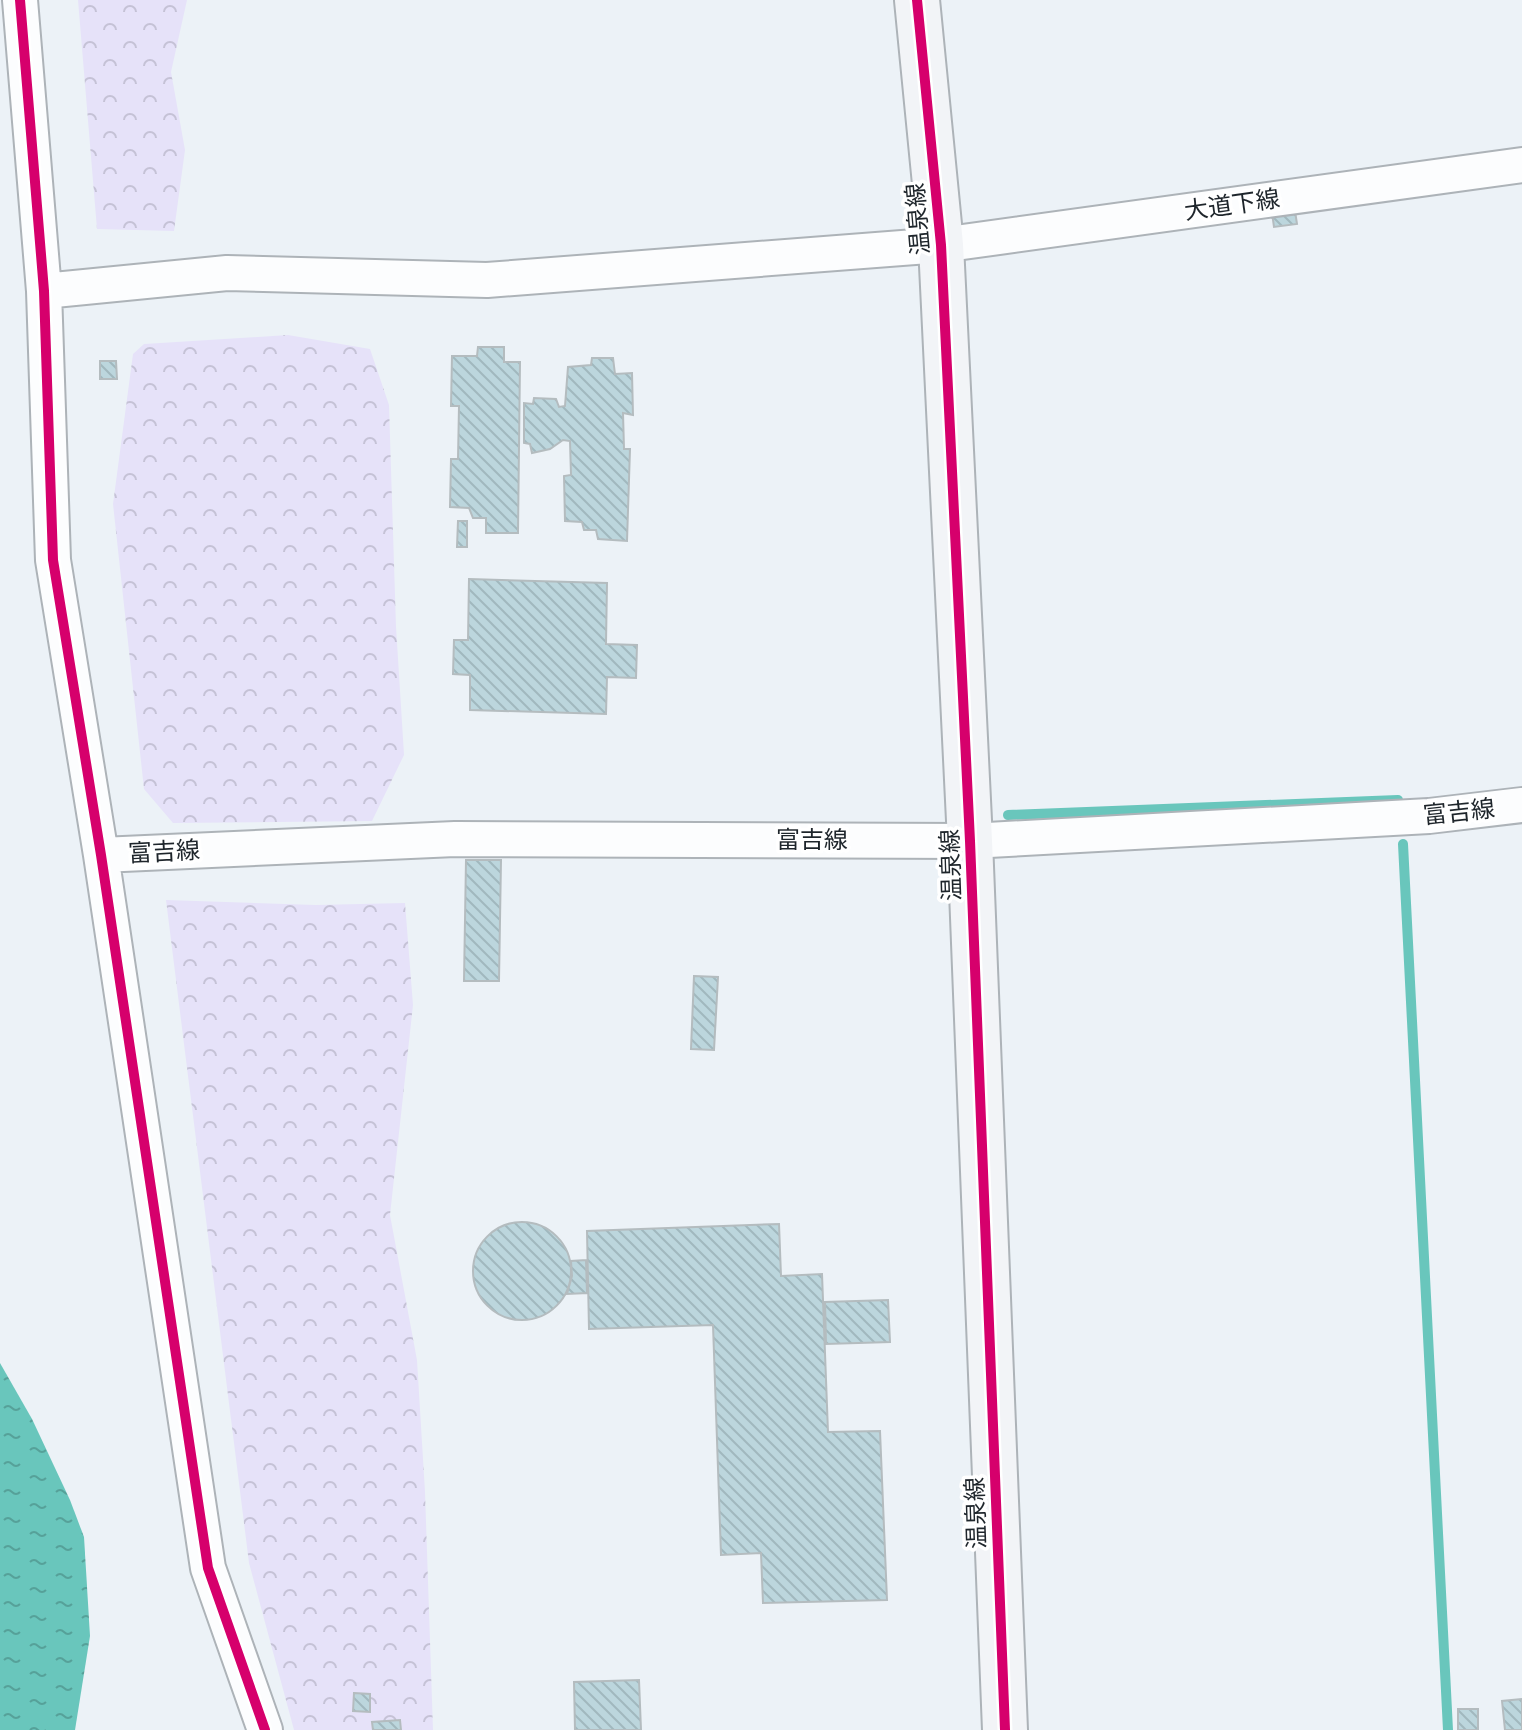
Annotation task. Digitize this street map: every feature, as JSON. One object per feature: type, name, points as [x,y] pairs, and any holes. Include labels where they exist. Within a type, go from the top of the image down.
[{"type":"street","points":[[20,0],[44,291],[53,560],[101,855],[208,1568],[265,1730]]},
{"type":"street","name":"温泉線","points":[[917,0],[941,245],[970,841],[1005,1730]]},
{"type":"street","name":"大道下線","points":[[44,291],[227,273],[487,280],[941,245],[1522,165]]},
{"type":"street","name":"富吉線","points":[[101,855],[455,839],[970,841],[1429,816],[1522,805]]},
{"type":"green space","points":[[78,0],[187,0],[171,72],[185,150],[174,231],[97,229]]},
{"type":"green space","points":[[288,335],[370,349],[389,405],[396,627],[404,755],[372,821],[173,823],[144,789],[113,504],[133,354],[144,344]]},
{"type":"green space","points":[[166,900],[316,905],[405,903],[413,1005],[390,1215],[417,1360],[433,1730],[294,1730],[249,1563]]},
{"type":"water","points":[[0,1363],[32,1419],[84,1537],[90,1636],[75,1730],[0,1730]]},
{"type":"building","points":[[1295,211],[1297,224],[1274,227],[1272,213]]},
{"type":"building","points":[[478,347],[504,347],[504,362],[520,362],[518,533],[486,533],[486,518],[473,518],[469,508],[450,507],[451,459],[458,459],[459,406],[451,406],[452,356],[477,356]]},
{"type":"building","points":[[592,358],[613,358],[615,374],[632,373],[633,415],[623,413],[624,449],[630,449],[627,541],[598,539],[596,530],[584,530],[582,522],[565,521],[564,476],[571,475],[570,441],[563,440],[550,449],[532,453],[530,444],[524,443],[524,403],[533,404],[534,398],[556,399],[559,407],[565,406],[568,367],[591,365]]},
{"type":"building","points":[[100,361],[116,361],[117,379],[100,379]]},
{"type":"building","points":[[458,521],[467,521],[467,547],[457,547]]},
{"type":"building","points":[[469,579],[607,583],[606,644],[637,645],[636,678],[607,677],[606,714],[470,710],[470,675],[453,674],[454,640],[468,640]]},
{"type":"building","points":[[466,860],[501,860],[499,981],[464,981]]},
{"type":"building","points":[[694,976],[718,977],[714,1050],[691,1049]]},
{"type":"building","points":[[522,1222],[541,1226],[557,1236],[567,1252],[571,1271],[567,1290],[557,1306],[541,1316],[522,1320],[503,1316],[487,1306],[477,1290],[473,1271],[477,1252],[487,1236],[503,1226]]},
{"type":"building","points":[[779,1224],[781,1276],[822,1274],[828,1432],[880,1431],[887,1600],[763,1603],[761,1553],[721,1555],[713,1325],[589,1329],[587,1231]]},
{"type":"building","points":[[586,1260],[587,1293],[567,1294],[572,1276],[571,1261]]},
{"type":"building","points":[[888,1300],[890,1342],[826,1344],[825,1302]]},
{"type":"building","points":[[639,1680],[641,1730],[575,1730],[574,1682]]},
{"type":"building","points":[[354,1693],[370,1694],[370,1712],[353,1711]]},
{"type":"building","points":[[1522,1699],[1522,1730],[1505,1730],[1502,1701]]},
{"type":"building","points":[[1458,1709],[1478,1709],[1478,1730],[1458,1730]]},
{"type":"building","points":[[400,1720],[401,1730],[373,1730],[372,1722]]},
{"type":"waterway","points":[[1008,815],[1398,800]]},
{"type":"waterway","points":[[1403,844],[1448,1730]]},
{"type":"cycle path","points":[[20,0],[44,291],[53,560],[101,855],[208,1568],[265,1730]]},
{"type":"cycle path","points":[[917,0],[941,245],[970,841],[1005,1730]]}]
